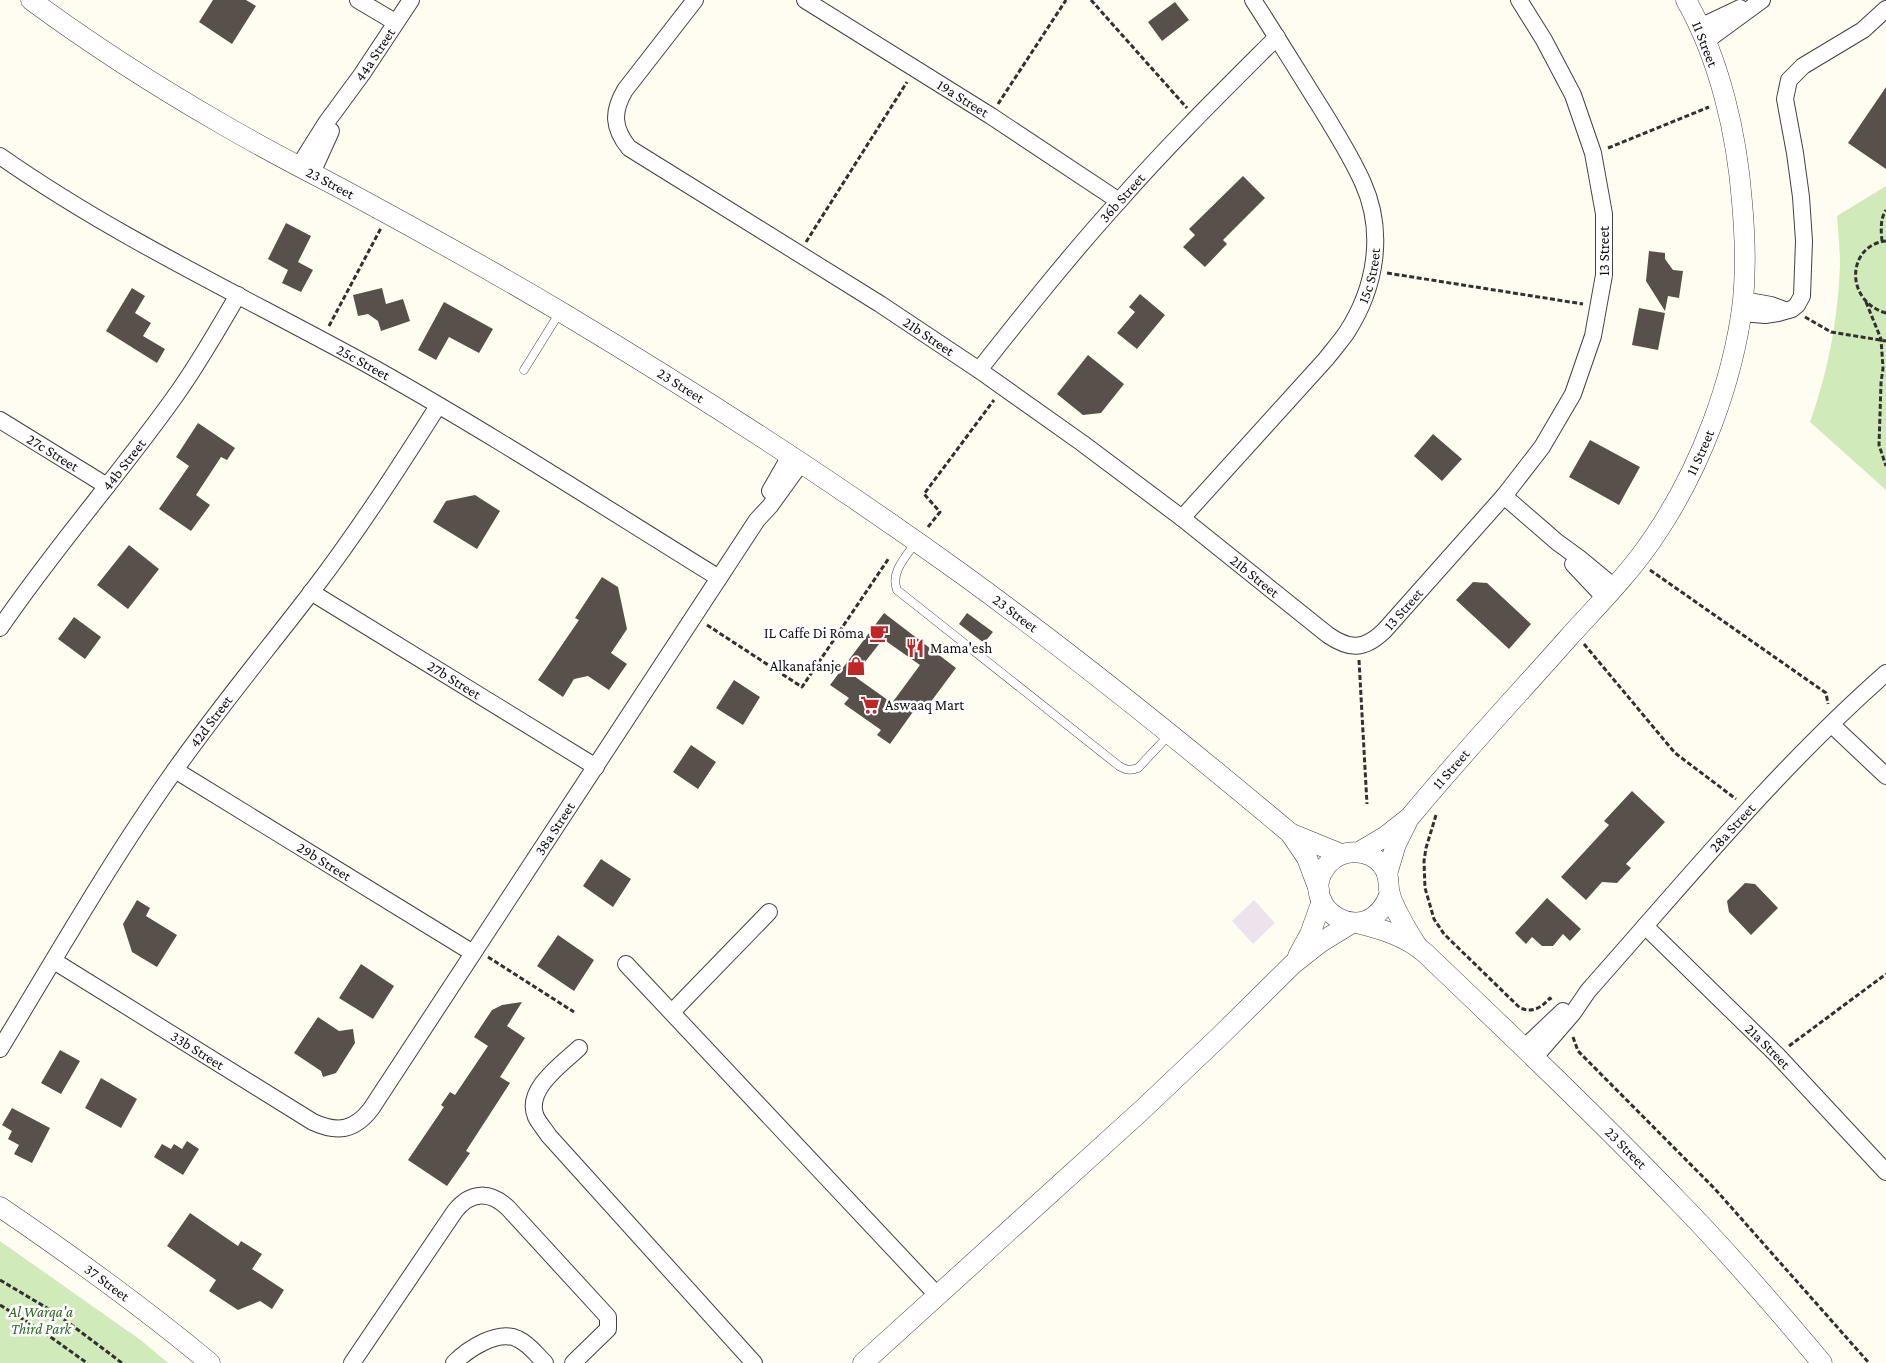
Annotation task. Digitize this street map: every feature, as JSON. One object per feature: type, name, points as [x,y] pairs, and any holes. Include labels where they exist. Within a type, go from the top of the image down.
[{"type":"street","name":"23 Street","points":[[31,0],[75,32],[148,80],[224,126],[389,215],[560,312],[673,381],[795,460],[910,538],[1044,636],[1170,734],[1290,833],[1307,858],[1320,896]]},
{"type":"street","points":[[358,0],[396,22]]},
{"type":"street","name":"44a Street","points":[[305,170],[332,127],[339,108],[411,0]]},
{"type":"street","name":"21b Street","points":[[694,0],[618,101],[616,126],[621,138],[629,148],[880,304],[979,370],[1082,443],[1182,518],[1328,635],[1342,643],[1358,646]]},
{"type":"street","name":"19a Street","points":[[806,0],[991,116],[1118,201]]},
{"type":"street","name":"15c Street","points":[[1182,518],[1326,359],[1347,332],[1363,303],[1373,270],[1376,242],[1373,213],[1364,185],[1350,156],[1253,0]]},
{"type":"street","name":"13 Street","points":[[1358,646],[1368,643],[1384,631],[1504,496],[1542,447],[1573,394],[1593,336],[1604,275],[1604,214],[1593,153],[1573,95],[1544,40],[1519,0]]},
{"type":"street","name":"11 Street","points":[[1389,884],[1396,844],[1410,817],[1609,593],[1654,537],[1685,486],[1710,430],[1728,372],[1742,306],[1745,233],[1740,176],[1726,101],[1703,34],[1686,0]]},
{"type":"street","points":[[1703,34],[1762,0]]},
{"type":"street","points":[[1884,0],[1886,4]]},
{"type":"street","points":[[1742,306],[1771,315],[1789,310],[1797,304],[1802,296],[1804,241],[1801,197],[1785,99],[1789,80],[1803,66],[1863,30],[1886,9]]},
{"type":"street","points":[[1863,30],[1886,24]]},
{"type":"street","name":"36b Street","points":[[979,370],[1047,284],[1118,201],[1276,37]]},
{"type":"street","name":"25c Street","points":[[0,156],[125,234],[438,406],[719,578]]},
{"type":"street","name":"44b Street","points":[[0,628],[178,394],[238,295]]},
{"type":"street","name":"42d Street","points":[[0,1049],[112,864],[175,770],[242,680],[312,592],[377,500],[438,406]]},
{"type":"street","name":"27c Street","points":[[0,420],[108,486]]},
{"type":"street","name":"38a Street","points":[[346,1128],[364,1118],[371,1109],[757,520],[770,506],[795,460]]},
{"type":"street","points":[[1504,496],[1557,542],[1568,558],[1609,593]]},
{"type":"street","name":"27b Street","points":[[312,592],[596,767]]},
{"type":"street","name":"28a Street","points":[[1529,1053],[1566,1014],[1576,998],[1588,990],[1750,809],[1886,673]]},
{"type":"street","points":[[1832,725],[1886,776]]},
{"type":"street","name":"29b Street","points":[[175,770],[474,951]]},
{"type":"street","name":"11 Street","points":[[1350,853],[1386,836],[1410,817]]},
{"type":"street","name":"23 Street","points":[[1290,833],[1350,853]]},
{"type":"street","points":[[864,1363],[1156,1097],[1293,964],[1321,942],[1355,923],[1369,920],[1379,914],[1386,904],[1389,884],[1376,860],[1350,853],[1332,860],[1324,869],[1320,879],[1320,896],[1310,934],[1293,964]]},
{"type":"street","name":"23 Street","points":[[1389,884],[1402,920],[1417,946],[1680,1202],[1822,1363]]},
{"type":"street","points":[[1320,896],[1327,910],[1334,916],[1342,921],[1355,923]]},
{"type":"street","points":[[672,1012],[769,912]]},
{"type":"street","name":"23 Street","points":[[1355,923],[1388,932],[1417,946]]},
{"type":"street","name":"21a Street","points":[[1645,926],[1777,1055],[1886,1172]]},
{"type":"street","name":"33b Street","points":[[54,961],[313,1122],[334,1129],[346,1128]]},
{"type":"street","points":[[626,964],[938,1296]]},
{"type":"street","points":[[579,1048],[541,1084],[533,1099],[535,1115],[549,1136],[754,1363]]},
{"type":"street","points":[[352,1363],[461,1203],[480,1195],[491,1196],[500,1200],[608,1317],[608,1329],[573,1363]]},
{"type":"street","name":"37 Street","points":[[0,1207],[90,1269],[210,1363]]},
{"type":"street","points":[[454,1363],[476,1346],[488,1340],[508,1336],[520,1340],[545,1363]]},
{"type":"lane","points":[[524,370],[560,312]]},
{"type":"lane","points":[[910,538],[895,574],[894,582],[897,590],[1119,766],[1125,770],[1138,768],[1170,734]]},
{"type":"path","points":[[991,116],[1066,0]]},
{"type":"path","points":[[1091,0],[1196,118]]},
{"type":"path","points":[[799,253],[915,68]]},
{"type":"path","points":[[1593,153],[1726,101]]},
{"type":"path","points":[[1886,210],[1883,215],[1880,231],[1884,241],[1871,247],[1862,256],[1856,267],[1855,280],[1858,292],[1866,302],[1875,309],[1886,313]]},
{"type":"path","points":[[321,340],[389,215]]},
{"type":"path","points":[[1373,270],[1598,306]]},
{"type":"path","points":[[1866,302],[1881,339],[1883,368],[1879,445],[1886,466]]},
{"type":"path","points":[[1789,310],[1831,332],[1886,341]]},
{"type":"path","points":[[694,616],[802,687],[910,538],[940,512],[924,494],[1004,388]]},
{"type":"path","points":[[1636,560],[1826,693],[1832,725]]},
{"type":"path","points":[[1574,632],[1675,753],[1750,809]]},
{"type":"path","points":[[1358,646],[1368,804]]},
{"type":"path","points":[[1426,797],[1434,806],[1436,817],[1429,835],[1424,861],[1425,888],[1434,919],[1444,934],[1520,1008],[1538,1009],[1550,998],[1577,1025],[1573,1037],[1578,1050],[1715,1189],[1869,1363]]},
{"type":"path","points":[[474,951],[574,1012]]},
{"type":"path","points":[[1777,1055],[1886,974]]},
{"type":"path","points":[[0,1280],[57,1314],[122,1363]]},
{"type":"path","points":[[0,1305],[45,1333],[87,1363]]},
{"type":"path","points":[[78,1363],[82,1359]]},
{"type":"shaded area","points":[[1254,900],[1275,923],[1253,944],[1232,921]]},
{"type":"green space","points":[[1886,186],[1886,490],[1810,422],[1827,364],[1837,306],[1840,265],[1837,216]]},
{"type":"green space","name":"Al Warqa'a Third Park","points":[[0,1241],[142,1341],[168,1363],[0,1363]]},
{"type":"building","points":[[213,0],[246,0],[256,6],[232,44],[199,22]]},
{"type":"building","points":[[1175,2],[1189,20],[1162,41],[1148,22]]},
{"type":"building","points":[[1886,87],[1886,169],[1848,143]]},
{"type":"building","points":[[1243,176],[1265,198],[1223,240],[1227,244],[1205,267],[1183,247],[1195,235],[1189,229]]},
{"type":"building","points":[[286,223],[311,236],[298,262],[313,270],[301,292],[282,283],[288,270],[268,259]]},
{"type":"building","points":[[1649,251],[1665,253],[1665,259],[1673,270],[1683,271],[1679,298],[1668,296],[1665,311],[1646,281]]},
{"type":"building","points":[[132,288],[145,296],[135,313],[151,323],[143,336],[165,349],[157,363],[106,331]]},
{"type":"building","points":[[382,288],[386,304],[403,299],[410,321],[381,331],[378,321],[368,314],[358,316],[353,295]]},
{"type":"building","points":[[1140,294],[1165,315],[1137,349],[1117,333],[1135,312],[1129,307]]},
{"type":"building","points":[[444,302],[493,329],[479,353],[449,337],[436,360],[418,350]]},
{"type":"building","points":[[1639,308],[1665,313],[1658,350],[1632,345]]},
{"type":"building","points":[[1088,355],[1124,384],[1101,413],[1083,415],[1057,394]]},
{"type":"building","points":[[198,423],[235,448],[227,460],[221,457],[196,495],[210,505],[191,531],[159,509],[189,466],[176,457]]},
{"type":"building","points":[[1433,434],[1462,459],[1442,481],[1414,456]]},
{"type":"building","points":[[1590,440],[1640,467],[1619,505],[1569,477]]},
{"type":"building","points":[[475,495],[500,511],[477,549],[433,522],[446,501]]},
{"type":"building","points":[[129,545],[159,569],[128,609],[97,585]]},
{"type":"building","points":[[602,577],[618,587],[627,629],[611,653],[627,664],[609,690],[588,676],[574,679],[563,697],[538,680],[579,620],[575,618]]},
{"type":"building","points":[[1473,582],[1487,583],[1531,624],[1509,649],[1456,600]]},
{"type":"building","points":[[884,613],[956,668],[927,707],[920,702],[890,744],[877,735],[881,730],[844,704],[849,698],[830,685]],"holes":[[[883,639],[920,665],[892,703],[854,676]]]},
{"type":"building","points":[[967,613],[993,632],[984,643],[959,624]]},
{"type":"building","points":[[74,617],[101,637],[85,659],[58,639]]},
{"type":"building","points":[[734,680],[760,697],[743,725],[716,708]]},
{"type":"building","points":[[691,745],[716,762],[698,789],[673,772]]},
{"type":"building","points":[[1632,791],[1665,822],[1626,864],[1631,868],[1617,883],[1602,882],[1586,900],[1561,877],[1609,825],[1604,821]]},
{"type":"building","points":[[601,859],[631,879],[613,907],[583,886]]},
{"type":"building","points":[[1745,883],[1755,884],[1778,908],[1751,935],[1729,912],[1727,901]]},
{"type":"building","points":[[1547,898],[1581,929],[1570,941],[1563,934],[1553,946],[1542,946],[1532,937],[1526,944],[1515,933]]},
{"type":"building","points":[[137,900],[150,908],[146,916],[177,935],[157,967],[132,952],[123,924]]},
{"type":"building","points":[[558,935],[594,960],[574,991],[537,966]]},
{"type":"building","points":[[361,964],[394,986],[373,1019],[339,998]]},
{"type":"building","points":[[522,1002],[507,1026],[525,1038],[500,1077],[510,1083],[466,1151],[470,1153],[447,1186],[408,1160],[444,1107],[441,1105],[450,1092],[455,1095],[488,1046],[474,1037],[492,1010],[502,1005]]},
{"type":"building","points":[[318,1017],[339,1031],[353,1029],[355,1043],[336,1073],[323,1077],[321,1071],[294,1053]]},
{"type":"building","points":[[60,1050],[80,1061],[61,1094],[41,1083]]},
{"type":"building","points":[[101,1078],[137,1099],[121,1128],[85,1108]]},
{"type":"building","points":[[12,1108],[50,1128],[32,1163],[14,1154],[19,1145],[8,1139],[12,1131],[2,1125]]},
{"type":"building","points":[[187,1141],[199,1149],[183,1175],[154,1157],[162,1144],[171,1149],[174,1144],[182,1149]]},
{"type":"building","points":[[190,1213],[238,1246],[241,1241],[262,1254],[252,1269],[284,1290],[272,1309],[260,1301],[238,1310],[209,1291],[216,1280],[167,1246]]},
{"type":"place","name":"IL Caffe Di Roma","points":[[879,633]]},
{"type":"place","name":"Mama'esh","points":[[915,648]]},
{"type":"place","name":"Alkanafanje","points":[[856,666]]},
{"type":"place","name":"Aswaaq Mart","points":[[870,705]]}]
